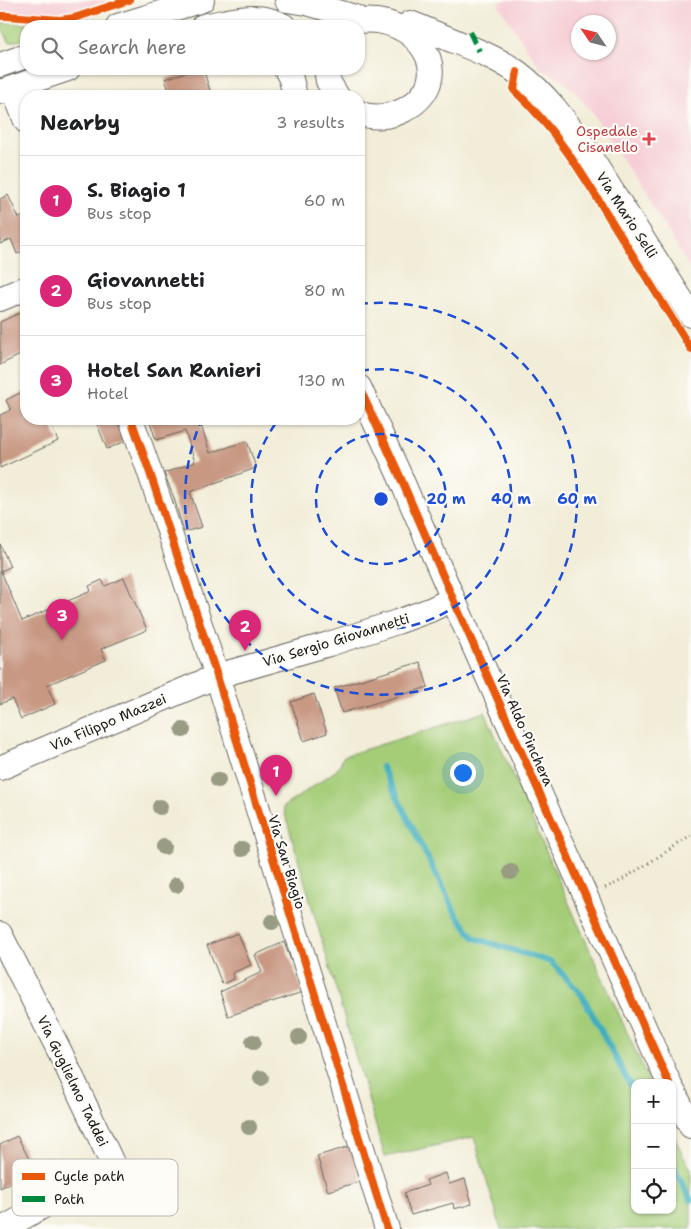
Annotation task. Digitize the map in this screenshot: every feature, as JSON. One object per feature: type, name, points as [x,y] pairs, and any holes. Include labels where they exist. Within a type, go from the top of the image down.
[{"type":"street","points":[[137,20],[202,0]]},
{"type":"street","points":[[287,0],[326,8],[346,20]]},
{"type":"street","name":"Via Mario Selli","points":[[353,20],[370,12],[378,11],[395,14],[410,23],[494,58],[517,72],[533,85],[573,131],[691,315]]},
{"type":"street","points":[[231,20],[249,18],[266,20]]},
{"type":"street","points":[[365,114],[392,115],[410,106],[418,99],[428,82],[431,62],[429,52],[422,35],[410,23]]},
{"type":"street","points":[[0,66],[20,58]]},
{"type":"street","points":[[20,111],[7,90],[51,75]]},
{"type":"street","points":[[289,75],[294,90]]},
{"type":"street","points":[[0,299],[20,291]]},
{"type":"street","name":"Via Aldo Pinchera","points":[[365,400],[667,1079]]},
{"type":"street","name":"Via San Biagio","points":[[134,425],[217,676],[387,1229]]},
{"type":"street","name":"Via Sergio Giovannetti","points":[[217,676],[329,644],[397,622],[453,599]]},
{"type":"street","name":"Via Filippo Mazzei","points":[[0,768],[217,676]]},
{"type":"street","name":"Via Guglielmo Taddei","points":[[0,934],[60,1052],[110,1159]]},
{"type":"street","points":[[676,1097],[691,1126]]},
{"type":"street","name":"Via Guglielmo Taddei","points":[[2,1229],[25,1216]]},
{"type":"path","points":[[585,894],[617,883],[691,836]]},
{"type":"shaded area","points":[[0,0],[111,0],[76,12],[53,16],[0,13]]},
{"type":"shaded area","name":"Ospedale Cisanello","points":[[505,0],[691,0],[691,271],[666,228],[591,111],[561,79],[541,69],[498,4]]},
{"type":"green space","points":[[0,23],[20,24],[20,40],[9,42]]},
{"type":"green space","points":[[485,712],[648,1079],[631,1079],[631,1214],[676,1214],[676,1141],[691,1169],[691,1229],[501,1229],[474,1137],[385,1157],[283,807],[337,770],[344,756]]},
{"type":"building","points":[[177,75],[205,75],[210,90],[169,90],[165,79]]},
{"type":"building","points":[[8,195],[20,218],[20,253],[17,254],[11,239],[0,244],[0,199]]},
{"type":"building","points":[[20,313],[20,355],[0,365],[0,322]]},
{"type":"building","points":[[20,393],[20,425],[51,425],[58,441],[0,468],[0,415],[11,410],[6,400]]},
{"type":"building","points":[[97,425],[122,425],[128,440],[107,449]]},
{"type":"building","points":[[151,425],[201,425],[210,453],[247,441],[256,468],[190,492],[202,527],[184,532],[164,473],[195,462],[185,431],[156,440]]},
{"type":"building","points":[[0,544],[10,567],[1,571],[22,621],[91,591],[89,586],[102,580],[105,586],[124,578],[147,630],[101,649],[106,660],[47,685],[55,704],[21,719],[12,699],[0,704]]},
{"type":"building","points":[[420,662],[428,687],[342,713],[334,688]]},
{"type":"building","points":[[314,694],[327,733],[304,741],[291,702]]},
{"type":"building","points":[[238,933],[251,965],[232,973],[234,979],[222,984],[207,945]]},
{"type":"building","points":[[284,942],[303,992],[228,1016],[220,992],[262,972],[255,955]]},
{"type":"building","points":[[17,1136],[29,1159],[12,1159],[12,1182],[0,1188],[0,1145]]},
{"type":"building","points":[[351,1146],[361,1181],[328,1191],[317,1156]]},
{"type":"building","points":[[446,1173],[449,1184],[465,1179],[472,1204],[454,1209],[453,1203],[411,1215],[404,1193],[428,1185],[426,1180]]},
{"type":"waterway","points":[[382,767],[456,914],[474,938],[551,962],[582,995],[631,1087]]},
{"type":"waterway","points":[[675,1169],[691,1200]]},
{"type":"marked path","points":[[470,32],[479,51]]},
{"type":"cycle path","points":[[0,16],[60,20],[74,18],[129,0]]},
{"type":"cycle path","points":[[517,72],[514,90],[543,120],[568,153],[691,349]]},
{"type":"cycle path","points":[[365,400],[667,1079]]},
{"type":"cycle path","points":[[133,425],[217,676],[387,1229]]},
{"type":"place","name":"Ospedale Cisanello","points":[[649,139]]},
{"type":"place","name":"Hotel San Ranieri","points":[[62,640]]},
{"type":"place","name":"Giovannetti","points":[[245,651]]},
{"type":"place","name":"S. Biagio 1","points":[[276,796]]}]
